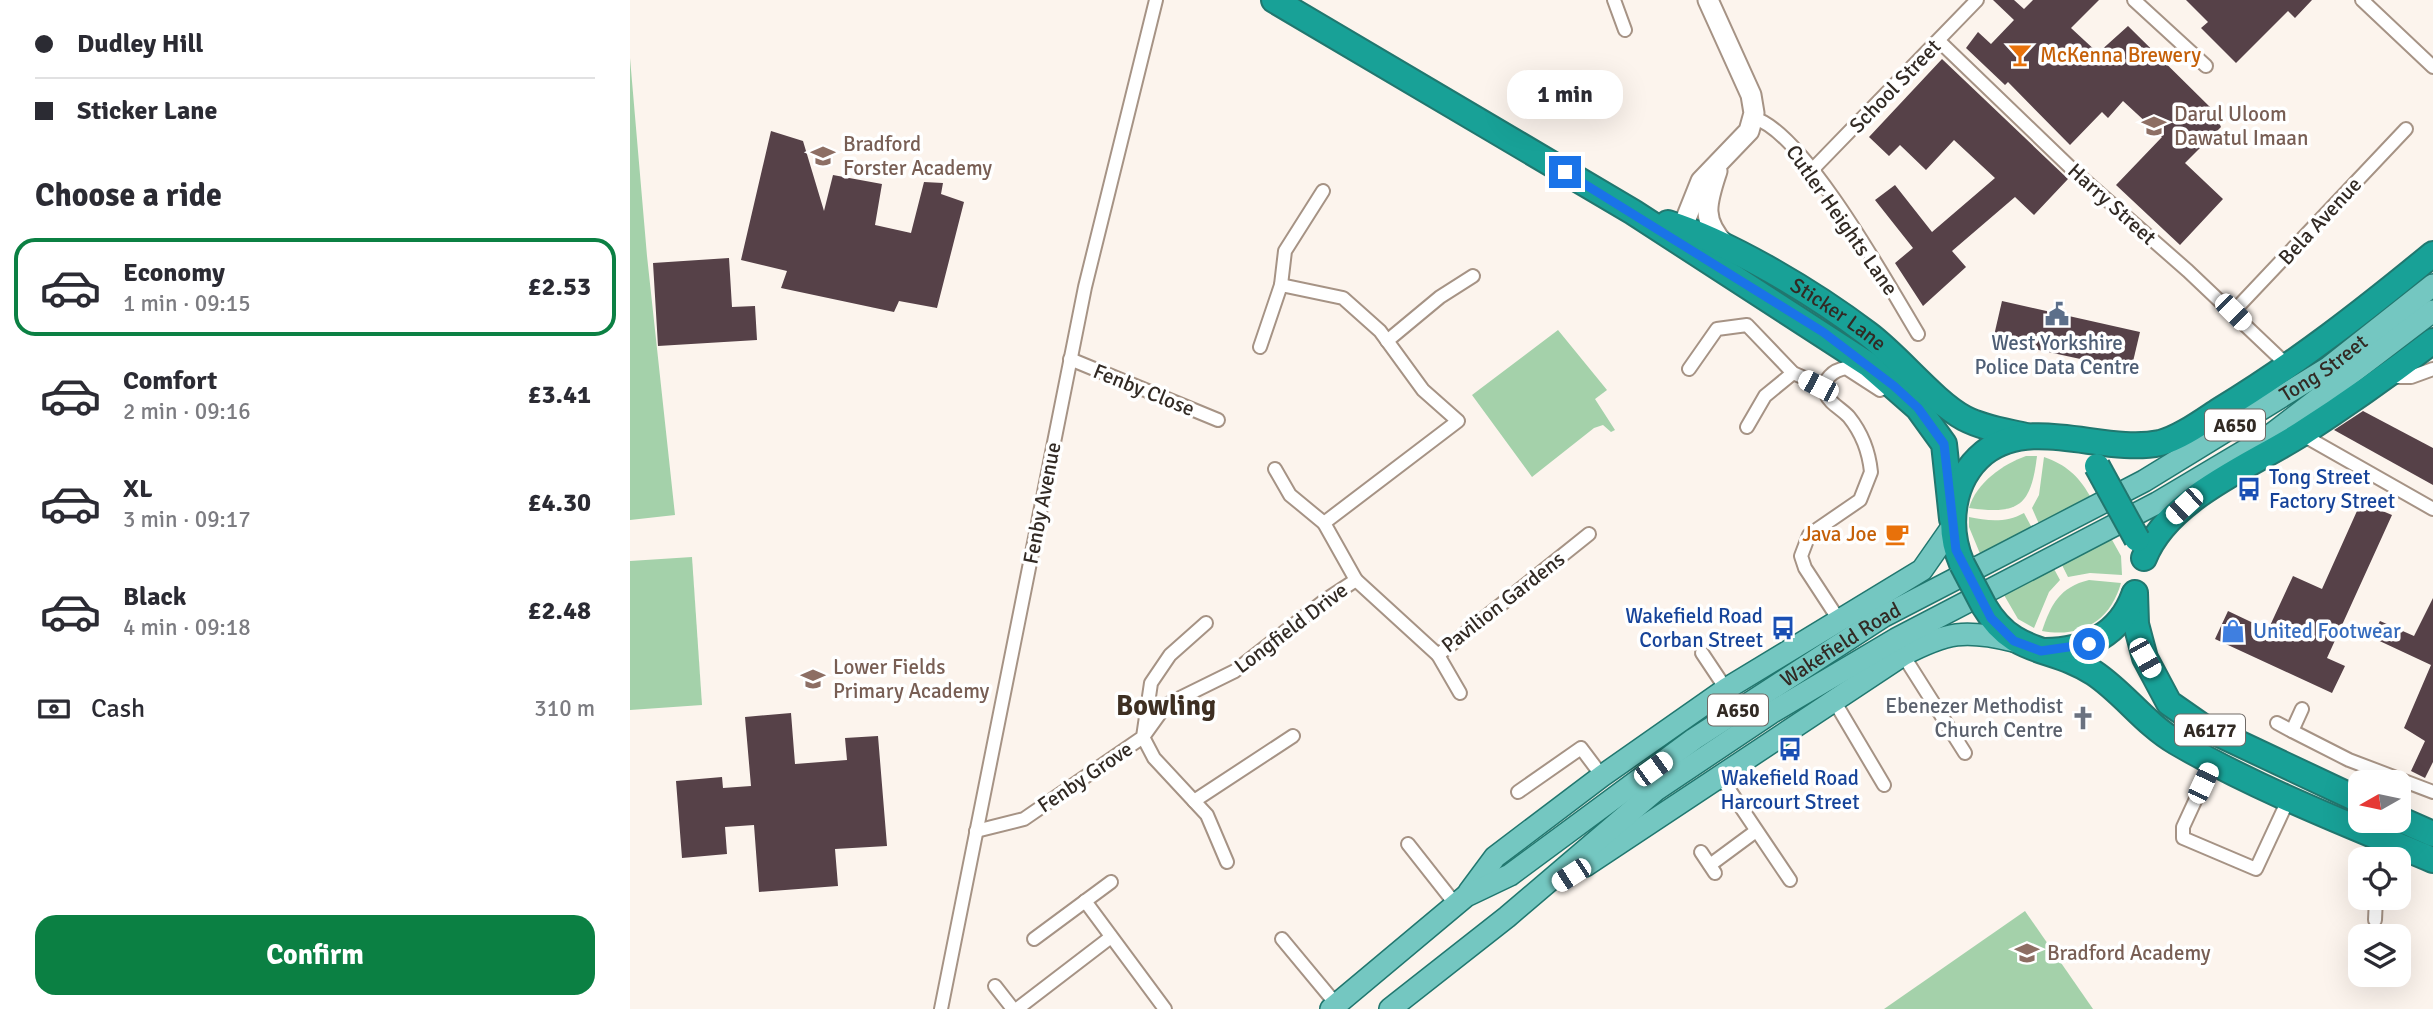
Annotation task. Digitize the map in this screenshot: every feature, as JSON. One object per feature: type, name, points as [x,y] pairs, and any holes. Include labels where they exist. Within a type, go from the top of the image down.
[{"type":"highway","name":"Sticker Lane","points":[[1274,0],[1633,212],[1679,234],[1840,343],[1918,408],[1944,444],[1952,523]]},
{"type":"highway","name":"Sticker Lane","points":[[1679,234],[1725,245],[1867,333],[1903,363],[1950,409],[1965,418],[2030,436]]},
{"type":"highway","points":[[2068,440],[2097,466],[2140,548],[2135,593],[2127,613],[2102,638],[2073,649],[2041,651],[2014,641],[2003,632],[1984,606],[1962,564],[1952,523],[1958,491],[1972,466],[1997,445],[2030,436],[2128,446],[2162,443],[2251,392],[2337,333],[2433,254]]},
{"type":"highway","points":[[2140,548],[2150,543],[2184,506],[2301,434],[2386,377],[2433,341]]},
{"type":"highway","name":"A6177","points":[[2135,593],[2136,624],[2145,658],[2169,703],[2202,726],[2348,796]]},
{"type":"highway","name":"A6177","points":[[2041,651],[2095,674],[2155,729],[2213,762],[2289,797],[2382,847]]},
{"type":"highway","points":[[2412,825],[2433,834]]},
{"type":"highway","name":"A6177","points":[[2411,856],[2433,860]]},
{"type":"main road","name":"Tong Street","points":[[2022,542],[2144,481],[2328,368],[2433,285]]},
{"type":"main road","name":"Tong Street","points":[[2035,568],[2157,503],[2268,437],[2433,311]]},
{"type":"main road","points":[[1461,901],[1495,857],[1602,776],[1726,689],[1922,570],[1952,523]]},
{"type":"main road","name":"Wakefield Road","points":[[1334,1007],[1461,901],[1510,875],[1694,739],[1884,616],[2022,542]]},
{"type":"main road","name":"Wakefield Road","points":[[1390,1009],[1507,917],[1656,790],[1748,729],[1896,639],[2035,568]]},
{"type":"main road","name":"A650","points":[[1507,917],[1833,699],[1930,640],[1977,632],[2014,641]]},
{"type":"street","name":"Fenby Avenue","points":[[941,1009],[1085,287],[1156,0]]},
{"type":"street","points":[[1614,0],[1625,30]]},
{"type":"street","points":[[1679,234],[1701,181],[1718,167],[1749,131],[1754,118],[1751,95],[1708,0]]},
{"type":"street","name":"School Street","points":[[1812,170],[1977,0]]},
{"type":"street","points":[[2134,0],[2206,66]]},
{"type":"street","points":[[2362,0],[2433,67]]},
{"type":"street","name":"Harry Street","points":[[1939,41],[2074,171],[2233,312],[2287,365]]},
{"type":"street","name":"Cutler Heights Lane","points":[[1754,118],[1767,122],[1782,135],[1812,170],[1919,334]]},
{"type":"street","name":"Bela Avenue","points":[[2233,312],[2406,129]]},
{"type":"street","points":[[1718,167],[1707,204],[1707,217],[1713,233],[1725,245]]},
{"type":"street","points":[[1260,347],[1282,285],[1285,251],[1323,191]]},
{"type":"street","points":[[1387,341],[1440,297],[1473,276]]},
{"type":"street","points":[[1282,285],[1343,298],[1387,341],[1423,390],[1458,421],[1324,523]]},
{"type":"street","points":[[1689,369],[1717,329],[1737,324],[1754,329],[1770,352],[1794,373],[1825,387]]},
{"type":"street","name":"Fenby Close","points":[[1070,359],[1218,420]]},
{"type":"street","points":[[1839,620],[1805,568],[1801,556],[1809,535],[1853,507],[1866,490],[1871,472],[1870,461],[1857,429],[1829,400],[1825,387],[1828,377],[1836,370],[1846,368],[1876,386],[1903,410],[1918,408]]},
{"type":"street","name":"Tong Street","points":[[2386,377],[2411,377],[2433,369]]},
{"type":"street","points":[[1747,427],[1765,396],[1794,373]]},
{"type":"street","points":[[2301,434],[2433,509]]},
{"type":"street","name":"Longfield Drive","points":[[1143,737],[1166,705],[1235,671],[1324,601],[1356,580],[1324,523],[1290,495],[1275,469]]},
{"type":"street","name":"Pavilion Gardens","points":[[1356,580],[1438,655],[1588,534]]},
{"type":"street","name":"Fenby Grove","points":[[976,831],[1024,819],[1143,737],[1151,682],[1170,655],[1206,623]]},
{"type":"street","points":[[1702,653],[1726,689]]},
{"type":"street","points":[[1438,655],[1461,693]]},
{"type":"street","points":[[1903,655],[1965,752]]},
{"type":"street","points":[[1833,699],[1884,785]]},
{"type":"street","points":[[2292,731],[2302,709]]},
{"type":"street","points":[[2277,723],[2349,760],[2433,792]]},
{"type":"street","points":[[1194,801],[1293,736]]},
{"type":"street","points":[[1143,737],[1154,758],[1207,815],[1227,862]]},
{"type":"street","points":[[1518,792],[1581,748],[1602,776]]},
{"type":"street","points":[[2213,762],[2183,827],[2183,838],[2256,869],[2289,797]]},
{"type":"street","points":[[1720,776],[1790,880]]},
{"type":"street","points":[[1701,852],[1713,869],[1756,831]]},
{"type":"street","points":[[1408,844],[1461,901]]},
{"type":"street","points":[[1034,939],[1111,882]]},
{"type":"street","points":[[1085,901],[1165,1009]]},
{"type":"street","points":[[2375,910],[2375,920]]},
{"type":"street","points":[[995,986],[1015,1009],[1111,937]]},
{"type":"street","points":[[1282,939],[1334,1007]]},
{"type":"green space","points":[[630,58],[647,256],[675,515],[630,520]]},
{"type":"green space","points":[[1558,330],[1607,390],[1595,399],[1615,430],[1611,432],[1603,425],[1594,428],[1532,477],[1472,395]]},
{"type":"green space","points":[[2026,456],[2037,456],[2031,486],[2020,503],[2000,510],[1969,508],[1978,490],[1991,476]]},
{"type":"green space","points":[[2044,457],[2071,472],[2090,496],[2039,524],[2032,508],[2039,495]]},
{"type":"green space","points":[[2024,513],[2032,528],[1981,556],[1969,527],[1969,517],[1997,520]]},
{"type":"green space","points":[[2111,538],[2121,556],[2122,575],[2090,573],[2068,577],[2061,563]]},
{"type":"green space","points":[[692,557],[702,705],[630,710],[630,561]]},
{"type":"green space","points":[[2053,567],[2060,580],[2049,592],[2034,628],[2018,619],[2004,595]]},
{"type":"green space","points":[[2089,580],[2121,583],[2116,597],[2101,617],[2092,624],[2069,632],[2042,631],[2058,598],[2071,587]]},
{"type":"green space","name":"Bradford Academy","points":[[2025,911],[2093,1009],[1884,1009]]},
{"type":"building","name":"Darul Uloom Dawatul Imaan","points":[[1993,0],[2014,0],[2024,9],[2033,0],[2099,0],[2071,28],[2098,53],[2128,26],[2214,111],[2221,127],[2185,163],[2223,199],[2180,245],[2116,185],[2162,137],[2123,101],[2108,118],[2102,112],[2070,145],[2008,82],[2005,85],[1966,48],[1978,32],[1991,44],[2014,20]]},
{"type":"building","points":[[2186,0],[2312,0],[2295,18],[2288,11],[2236,63],[2201,28],[2208,22]]},
{"type":"building","points":[[1942,59],[2068,179],[2034,215],[2015,197],[1952,251],[1966,267],[1923,306],[1895,263],[1913,248],[1875,200],[1895,185],[1932,232],[1995,178],[1954,140],[1926,170],[1900,145],[1889,156],[1869,137]]},
{"type":"building","points":[[771,131],[803,141],[824,211],[833,175],[882,184],[875,225],[911,233],[924,182],[943,183],[941,194],[964,202],[937,308],[899,301],[894,312],[781,288],[787,271],[741,260]]},
{"type":"building","points":[[729,258],[732,307],[755,306],[757,340],[658,346],[653,263]]},
{"type":"building","points":[[2002,301],[2140,332],[2131,370],[1993,340]]},
{"type":"building","points":[[2363,411],[2433,448],[2433,485],[2334,430]]},
{"type":"building","points":[[2361,502],[2392,515],[2327,658],[2345,666],[2332,693],[2215,639],[2228,611],[2268,630],[2293,576],[2322,589]]},
{"type":"building","points":[[2433,598],[2433,762],[2425,778],[2411,770],[2425,741],[2404,728],[2431,665],[2371,637],[2380,621],[2414,636]]},
{"type":"building","points":[[791,713],[795,764],[847,760],[845,738],[878,736],[887,846],[835,849],[838,886],[759,892],[754,825],[725,827],[727,854],[682,858],[676,781],[722,777],[723,788],[751,786],[745,717]]},
{"type":"place","name":"McKenna Brewery","points":[[2020,55]]},
{"type":"place","name":"Darul Uloom Dawatul Imaan","points":[[2154,126]]},
{"type":"place","name":"Bradford Forster Academy","points":[[823,156]]},
{"type":"place","name":"West Yorkshire Police Data Centre","points":[[2057,314]]},
{"type":"place","name":"Tong Street Factory Street","points":[[2249,489]]},
{"type":"place","name":"Java Joe","points":[[1897,534]]},
{"type":"place","name":"Wakefield Road Corban Street","points":[[1783,628]]},
{"type":"place","name":"United Footwear","points":[[2233,631]]},
{"type":"place","name":"Lower Fields Primary Academy","points":[[813,679]]},
{"type":"place","name":"Ebenezer Methodist Church Centre","points":[[2083,718]]},
{"type":"place","name":"Wakefield Road Harcourt Street","points":[[1790,749]]},
{"type":"place","name":"Bradford Academy","points":[[2027,953]]},
{"type":"district","name":"Bowling","points":[[1166,705]]},
{"type":"route","points":[[1565,172],[1807,321],[1840,343],[1894,386],[1918,408],[1944,444],[1956,550],[1991,618],[2014,641],[2041,651],[2073,649],[2089,644]]}]
